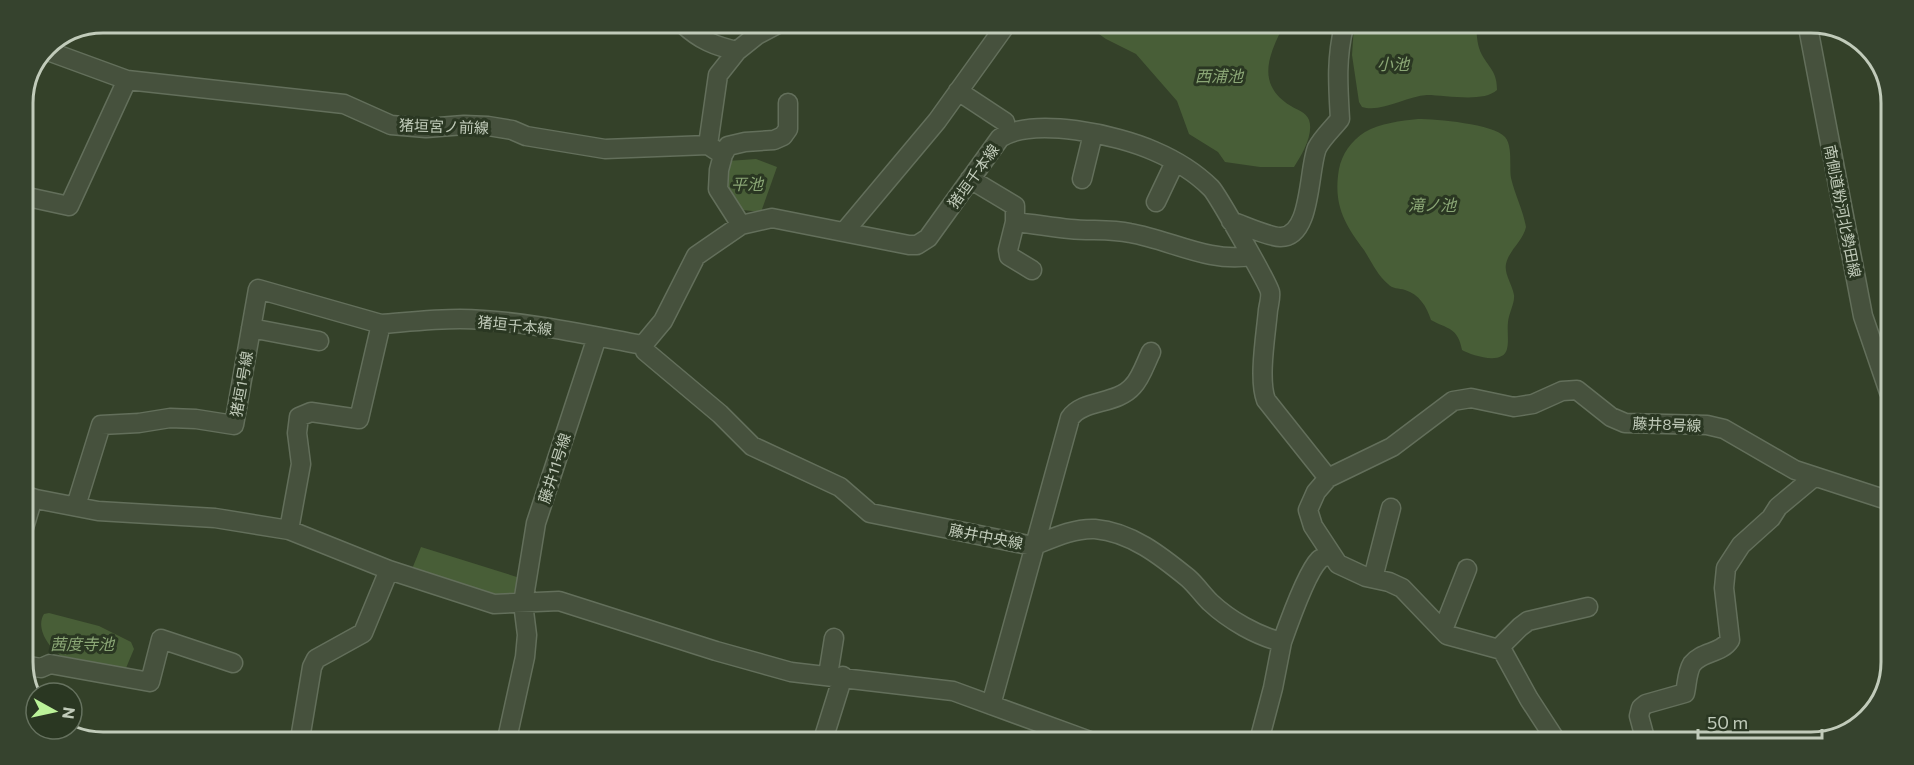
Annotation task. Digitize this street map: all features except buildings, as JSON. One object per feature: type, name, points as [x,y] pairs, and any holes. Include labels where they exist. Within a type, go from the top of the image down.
[{"type":"street","points":[[693,33],[715,46],[737,51]]},
{"type":"street","points":[[741,225],[718,189],[715,150],[718,75],[737,51],[761,33]]},
{"type":"street","points":[[844,232],[911,154],[1000,33]]},
{"type":"street","points":[[1231,221],[1280,237],[1291,234],[1300,226],[1304,217],[1311,171],[1318,147],[1340,119],[1337,68],[1342,33]]},
{"type":"street","name":"南側道粉河北勢田線","points":[[1809,33],[1863,316],[1881,369]]},
{"type":"street","name":"猪垣宮ノ前線","points":[[53,53],[127,80],[344,104],[391,125],[426,128],[488,126],[512,130],[526,136],[604,148],[715,150]]},
{"type":"street","points":[[33,198],[69,206],[127,80]]},
{"type":"street","points":[[958,91],[1005,123]]},
{"type":"street","points":[[715,150],[745,142],[774,140],[783,136],[788,129],[788,102]]},
{"type":"street","name":"猪垣千本線","points":[[381,324],[459,319],[558,329],[643,345],[663,321],[696,256],[741,225],[772,218],[909,245],[924,242],[1000,138],[1010,132],[1036,127],[1093,134],[1154,151],[1193,173],[1213,190],[1270,291],[1263,393],[1272,408],[1328,478]]},
{"type":"street","points":[[1082,179],[1093,134]]},
{"type":"street","points":[[1156,202],[1175,162]]},
{"type":"street","points":[[970,179],[1015,206],[1015,222],[1008,250],[1009,256],[1032,270]]},
{"type":"street","points":[[1015,222],[1070,229],[1128,232],[1213,256],[1235,259],[1251,256]]},
{"type":"street","name":"猪垣1号線","points":[[76,506],[101,425],[139,423],[170,418],[196,419],[234,425],[258,289],[381,324]]},
{"type":"street","points":[[289,530],[301,464],[297,433],[299,417],[311,412],[359,419],[381,324]]},
{"type":"street","points":[[251,328],[319,340]]},
{"type":"street","name":"藤井11号線","points":[[508,732],[525,657],[527,635],[524,603],[536,523],[597,337]]},
{"type":"street","name":"藤井中央線","points":[[643,345],[645,351],[720,414],[752,446],[840,487],[870,513],[1033,546],[1068,533],[1094,529],[1135,539],[1190,579],[1211,603],[1242,625],[1265,638],[1282,642]]},
{"type":"street","points":[[991,705],[1037,545],[1070,418],[1075,411],[1117,397],[1134,386],[1151,352]]},
{"type":"street","name":"藤井8号線","points":[[1328,478],[1392,447],[1453,401],[1471,398],[1514,407],[1533,404],[1562,392],[1577,390],[1611,417],[1625,423],[1707,425],[1725,429],[1795,470],[1881,499]]},
{"type":"street","points":[[1722,650],[1730,640],[1724,588],[1726,568],[1741,545],[1771,518],[1778,507],[1814,477]]},
{"type":"street","points":[[1328,478],[1316,492],[1308,510],[1313,526],[1338,564],[1366,577],[1389,582],[1402,588],[1447,634],[1502,650],[1550,732]]},
{"type":"street","points":[[33,497],[98,511],[215,518],[289,530],[389,570],[494,604],[559,601],[716,651],[791,672],[953,691],[1065,732]]},
{"type":"street","points":[[1373,578],[1391,508]]},
{"type":"street","points":[[1261,732],[1274,688],[1282,642],[1290,620],[1313,568],[1320,560],[1331,554]]},
{"type":"street","points":[[1443,630],[1467,569]]},
{"type":"street","points":[[301,732],[312,667],[316,659],[363,633],[389,570]]},
{"type":"street","points":[[1498,649],[1528,621],[1588,607]]},
{"type":"street","points":[[825,732],[836,676],[834,638]]},
{"type":"street","points":[[33,667],[41,668],[50,664],[150,681],[161,639],[233,663]]},
{"type":"street","points":[[1644,732],[1640,716],[1641,708],[1638,706],[1685,693],[1692,663],[1704,655],[1742,646]]},
{"type":"water","name":"西浦池","points":[[1097,33],[1280,33],[1270,58],[1269,78],[1280,97],[1306,115],[1310,126],[1306,144],[1294,167],[1260,167],[1225,162],[1218,152],[1189,134],[1177,101],[1136,54]]},
{"type":"water","name":"小池","points":[[1354,33],[1477,33],[1479,48],[1494,75],[1497,90],[1483,96],[1427,95],[1377,108],[1362,107],[1359,102],[1352,55]]},
{"type":"water","name":"滝ノ池","points":[[1418,119],[1451,121],[1477,126],[1499,132],[1507,141],[1510,151],[1511,178],[1526,227],[1506,264],[1506,272],[1514,298],[1508,322],[1507,349],[1500,357],[1486,358],[1462,350],[1455,333],[1431,320],[1425,306],[1418,298],[1403,289],[1390,286],[1381,277],[1351,231],[1342,212],[1338,193],[1339,169],[1342,158],[1351,144],[1365,132],[1377,126]]},
{"type":"water","name":"平池","points":[[756,159],[777,167],[761,212],[743,210],[727,198],[721,182],[728,161]]},
{"type":"water","points":[[421,547],[520,578],[514,593],[491,595],[412,569]]},
{"type":"water","name":"茜度寺池","points":[[49,613],[99,626],[131,642],[134,649],[126,668],[122,671],[63,657],[48,644],[42,632],[44,614]]}]
